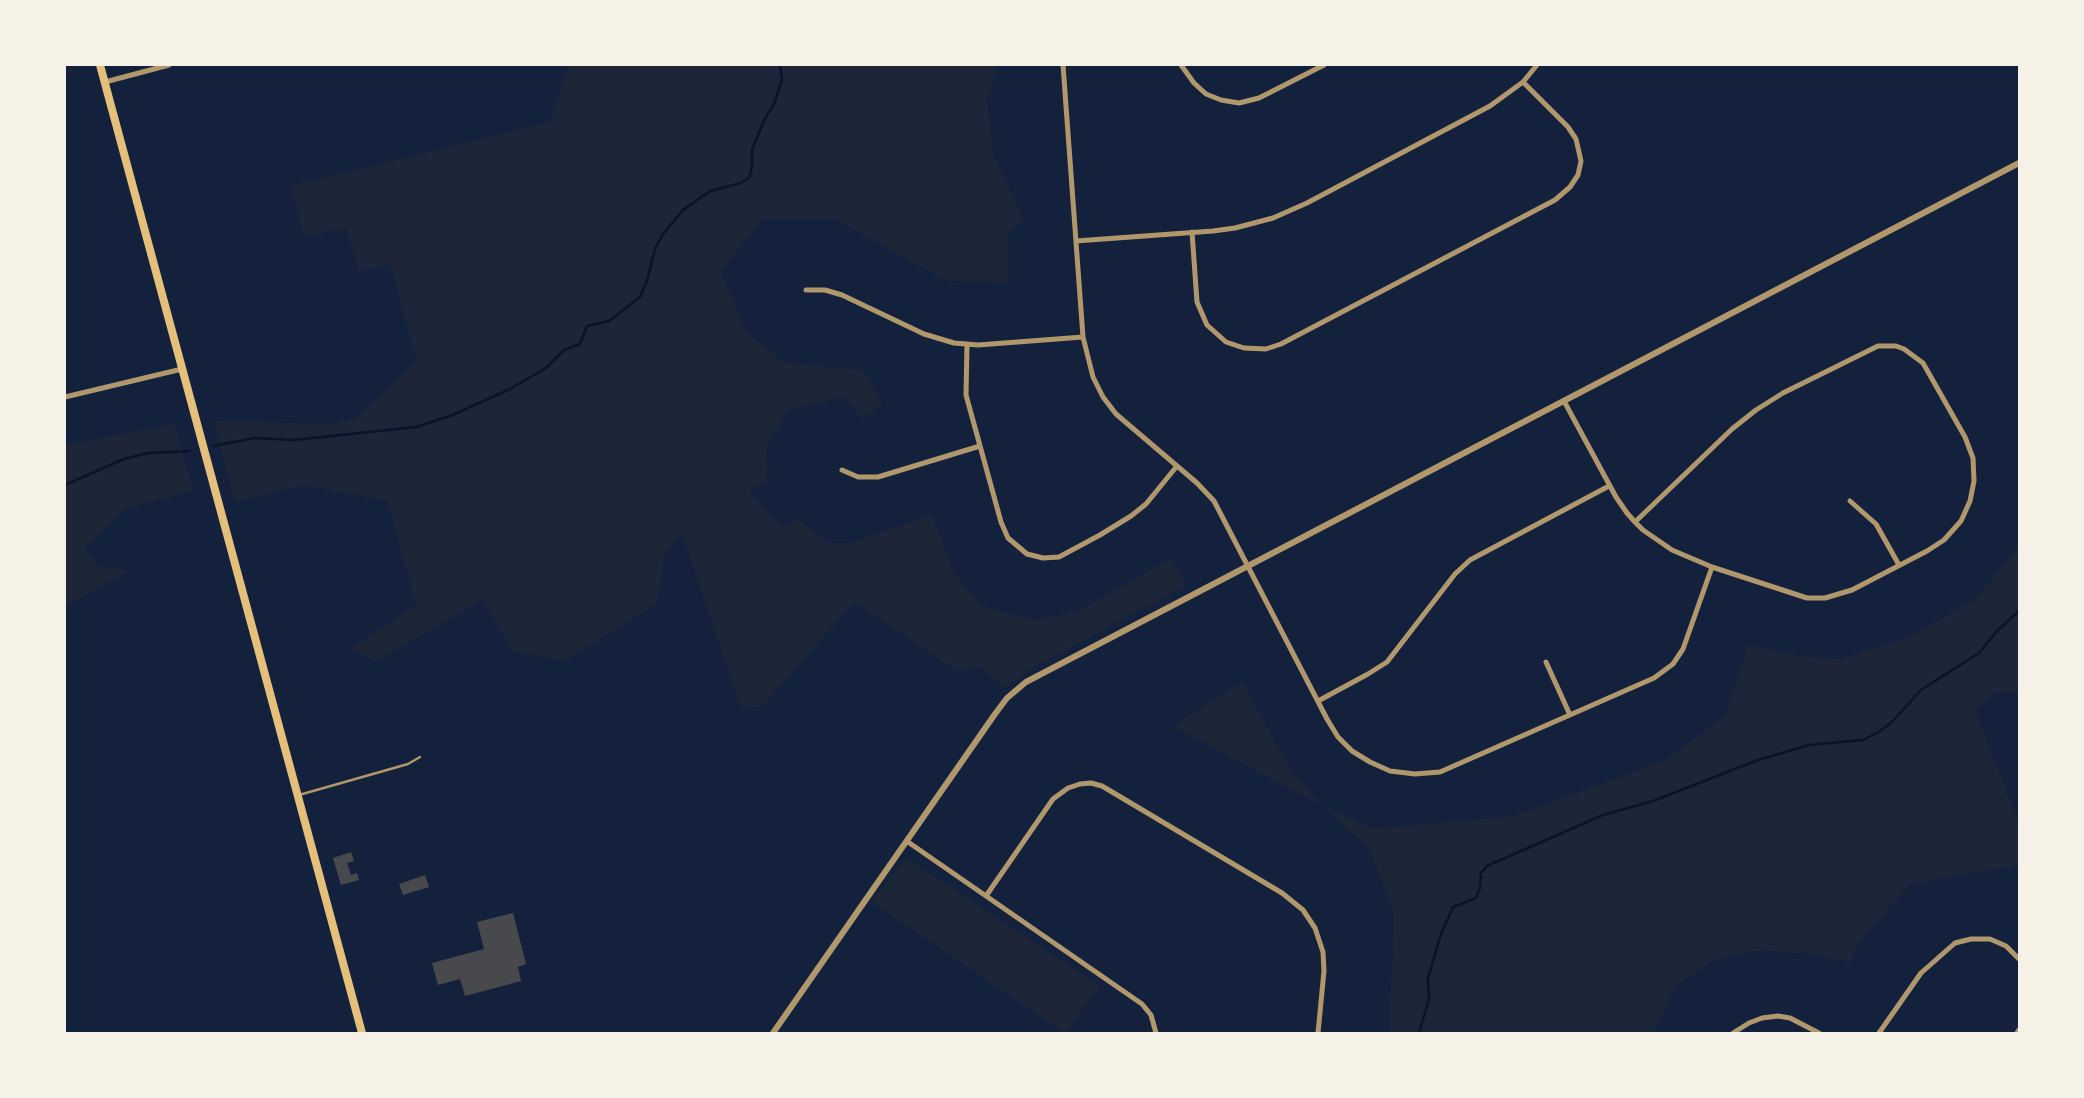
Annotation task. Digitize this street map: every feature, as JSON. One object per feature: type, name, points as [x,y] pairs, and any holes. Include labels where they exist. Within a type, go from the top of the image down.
[{"type":"main road","points":[[100,65],[362,1033]]},
{"type":"street","points":[[105,82],[169,65]]},
{"type":"street","points":[[1063,65],[1083,337],[1093,377],[1109,406],[1125,423],[1197,483],[1213,501],[1332,729],[1352,751],[1379,767],[1415,774],[1440,772],[1654,678],[1680,656],[1712,566]]},
{"type":"street","points":[[1181,65],[1206,94],[1239,103],[1259,98],[1324,65]]},
{"type":"street","points":[[1076,242],[1235,228],[1291,211],[1490,106],[1522,82],[1537,65]]},
{"type":"street","points":[[1192,232],[1197,302],[1207,325],[1220,337],[1238,346],[1259,349],[1281,344],[1555,200],[1570,187],[1578,175],[1581,162],[1576,139],[1568,127],[1522,82]]},
{"type":"street","points":[[773,1033],[995,714],[1016,689],[1035,676],[2019,163]]},
{"type":"street","points":[[806,290],[825,290],[842,295],[925,334],[954,343],[1083,337]]},
{"type":"street","points":[[967,344],[966,395],[1001,522],[1008,538],[1027,554],[1044,558],[1059,556],[1131,516],[1146,503],[1177,466]]},
{"type":"street","points":[[1564,401],[1621,506],[1635,522],[1662,544],[1712,566],[1790,593],[1817,598],[1833,597],[1852,590],[1935,547],[1953,531],[1970,501],[1974,468],[1965,437],[1923,363],[1912,353],[1896,346],[1878,345],[1769,401],[1732,429],[1635,522]]},
{"type":"street","points":[[65,397],[182,369]]},
{"type":"street","points":[[842,470],[858,477],[878,477],[980,446]]},
{"type":"street","points":[[1318,701],[1387,662],[1455,574],[1470,559],[1609,485]]},
{"type":"street","points":[[1850,501],[1876,524],[1899,565]]},
{"type":"street","points":[[1546,662],[1570,715]]},
{"type":"street","points":[[986,895],[1053,799],[1068,788],[1080,784],[1102,786],[1282,892],[1303,910],[1312,923],[1323,952],[1324,971],[1318,1033]]},
{"type":"street","points":[[908,842],[1142,1004],[1151,1015],[1156,1033]]},
{"type":"street","points":[[1879,1033],[1921,973],[1955,943],[1971,939],[1990,939],[2006,946],[2019,958]]},
{"type":"street","points":[[1733,1033],[1762,1018],[1777,1017],[1790,1018],[1819,1033]]},
{"type":"lane","points":[[299,795],[408,764],[420,757]]},
{"type":"shaded area","points":[[569,65],[998,65],[987,99],[993,154],[1024,220],[1008,232],[1008,282],[947,281],[834,219],[763,219],[721,271],[746,332],[785,363],[864,370],[883,405],[861,418],[844,397],[788,410],[766,447],[768,480],[749,491],[783,528],[798,519],[828,543],[850,543],[932,515],[954,573],[982,606],[1034,620],[1077,612],[1171,558],[1187,585],[1032,668],[1005,688],[980,667],[957,671],[854,602],[762,707],[740,706],[682,534],[665,552],[658,603],[565,661],[513,651],[482,600],[375,662],[351,648],[416,605],[387,501],[305,485],[235,502],[213,421],[323,424],[354,420],[417,361],[390,264],[359,272],[346,228],[304,237],[290,186],[550,122]]},
{"type":"shaded area","points":[[175,424],[193,491],[127,508],[85,549],[98,566],[129,570],[65,607],[65,445]]},
{"type":"shaded area","points":[[2019,547],[2019,691],[1994,693],[1975,710],[2019,823],[2019,865],[1910,884],[1856,946],[1851,962],[1804,953],[1756,951],[1715,960],[1676,986],[1653,1033],[1389,1033],[1394,913],[1369,848],[1324,807],[1374,829],[1514,816],[1664,761],[1725,716],[1748,645],[1800,656],[1841,659],[1908,638],[1974,600]]},
{"type":"shaded area","points":[[1242,682],[1293,774],[1324,807],[1173,726]]},
{"type":"shaded area","points":[[906,858],[1100,986],[1065,1033],[871,902]]},
{"type":"building","points":[[351,852],[354,861],[347,863],[351,875],[357,873],[359,880],[341,885],[333,858]]},
{"type":"building","points":[[425,875],[429,887],[403,895],[399,884]]},
{"type":"building","points":[[513,913],[526,964],[518,967],[521,981],[465,996],[460,979],[438,985],[432,963],[484,949],[477,922]]},
{"type":"waterway","points":[[213,446],[255,438],[294,440],[416,427],[450,416],[510,389],[546,368],[564,350],[580,344],[587,326],[609,321],[640,297],[655,249],[663,234],[683,210],[710,191],[741,183],[749,178],[752,150],[764,120],[775,102],[782,79],[780,65]]},
{"type":"waterway","points":[[65,485],[124,459],[148,453],[190,451]]},
{"type":"waterway","points":[[1419,1033],[1429,999],[1428,978],[1441,934],[1453,907],[1476,898],[1481,873],[1487,866],[1603,815],[1653,801],[1758,760],[1809,745],[1863,740],[1893,721],[1921,690],[1979,653],[1997,631],[2019,611]]}]
